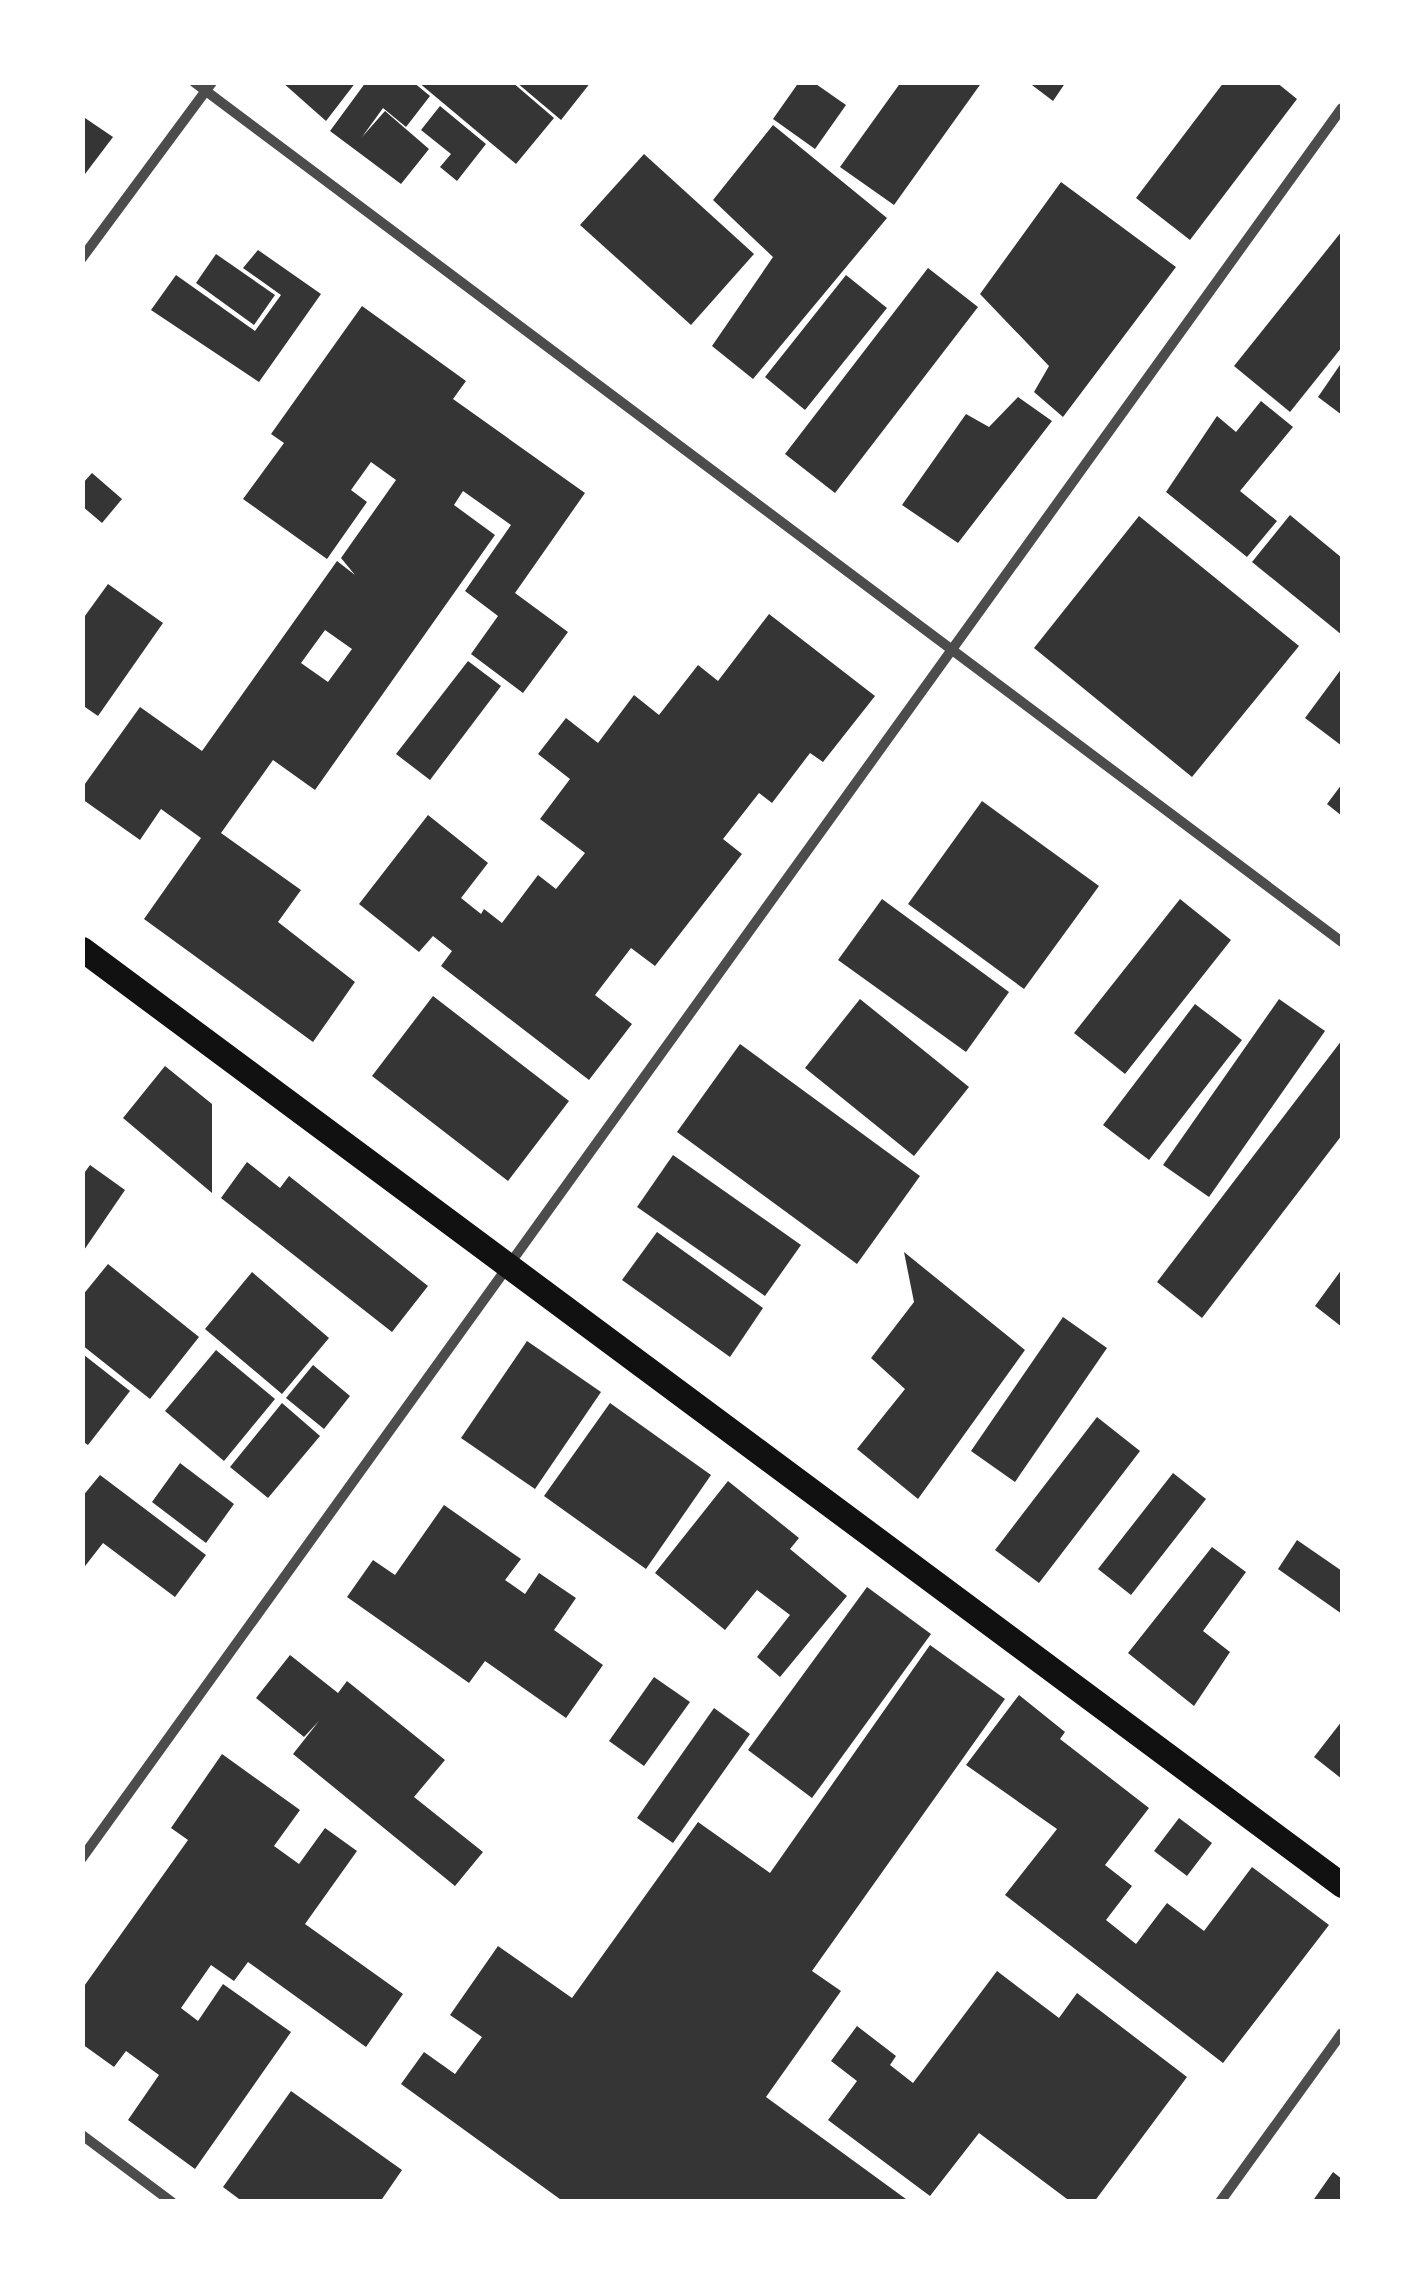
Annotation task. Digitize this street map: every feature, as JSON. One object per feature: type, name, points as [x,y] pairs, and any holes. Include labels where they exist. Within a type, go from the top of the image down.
[{"type":"main road","points":[[82,950],[1342,1885]]},
{"type":"street","points":[[194,82],[209,87],[1342,942]]},
{"type":"street","points":[[82,258],[209,87]]},
{"type":"street","points":[[82,1858],[948,647],[1342,108]]},
{"type":"street","points":[[1220,2202],[1342,2033]]},
{"type":"street","points":[[82,2134],[172,2202]]},
{"type":"building","points":[[282,82],[356,82],[326,121]]},
{"type":"building","points":[[366,82],[413,82],[430,96],[406,127],[383,108],[362,137],[385,111],[429,149],[401,184],[330,131]]},
{"type":"building","points":[[418,82],[512,82],[554,118],[516,164]]},
{"type":"building","points":[[516,82],[591,82],[561,120]]},
{"type":"building","points":[[799,82],[813,82],[846,105],[815,149],[773,119]]},
{"type":"building","points":[[901,82],[982,82],[894,205],[840,167]]},
{"type":"building","points":[[1028,82],[1066,82],[1053,101]]},
{"type":"building","points":[[1224,82],[1276,82],[1297,99],[1190,240],[1136,198]]},
{"type":"building","points":[[440,106],[486,144],[457,181],[440,167],[451,154],[421,130]]},
{"type":"building","points":[[85,118],[113,137],[82,178],[82,121]]},
{"type":"building","points":[[773,125],[887,218],[753,379],[712,346],[773,257],[713,200]]},
{"type":"building","points":[[644,154],[754,254],[691,325],[580,225]]},
{"type":"building","points":[[1061,182],[1176,267],[1063,417],[1034,392],[1049,366],[980,294]]},
{"type":"building","points":[[1342,231],[1342,347],[1290,412],[1234,366]]},
{"type":"building","points":[[258,250],[321,294],[259,382],[151,310],[176,275],[255,331],[281,295],[243,268]]},
{"type":"building","points":[[216,254],[275,295],[254,325],[196,283]]},
{"type":"building","points":[[928,268],[978,307],[835,493],[785,454]]},
{"type":"building","points":[[846,275],[887,308],[805,410],[765,377]]},
{"type":"building","points":[[362,306],[466,381],[453,399],[585,493],[515,593],[568,632],[523,693],[471,654],[498,616],[465,591],[511,525],[463,491],[454,505],[495,535],[315,790],[273,760],[221,833],[301,890],[278,922],[355,982],[313,1042],[144,919],[201,838],[161,809],[140,840],[82,799],[82,788],[140,707],[202,751],[337,561],[355,575],[341,558],[396,480],[371,462],[351,490],[367,502],[327,559],[243,499],[284,443],[271,434]],"holes":[[[325,630],[352,649],[328,682],[301,663]]]},
{"type":"building","points":[[1342,362],[1342,415],[1318,397]]},
{"type":"building","points":[[1018,397],[1052,421],[958,543],[902,505],[966,414],[989,427]]},
{"type":"building","points":[[1261,401],[1293,427],[1240,491],[1277,521],[1247,557],[1166,492],[1217,416],[1236,432]]},
{"type":"building","points":[[92,473],[122,499],[102,523],[82,506],[82,484]]},
{"type":"building","points":[[1290,515],[1342,558],[1342,635],[1252,562]]},
{"type":"building","points":[[1139,516],[1299,646],[1192,777],[1034,648]]},
{"type":"building","points":[[108,584],[163,623],[98,716],[82,705],[82,620]]},
{"type":"building","points":[[769,614],[875,696],[823,762],[810,753],[772,803],[759,793],[723,839],[742,854],[655,966],[631,948],[595,995],[632,1024],[589,1080],[441,966],[452,951],[433,936],[419,952],[359,904],[428,815],[488,863],[461,898],[481,914],[484,909],[502,923],[538,875],[556,889],[585,853],[540,819],[570,779],[538,754],[566,718],[598,743],[634,695],[659,715],[698,665],[718,681]]},
{"type":"building","points":[[468,661],[501,686],[430,780],[396,754]]},
{"type":"building","points":[[1342,668],[1342,746],[1305,718]]},
{"type":"building","points":[[1342,784],[1342,816],[1327,804]]},
{"type":"building","points":[[982,801],[1099,886],[1024,989],[908,904]]},
{"type":"building","points":[[882,899],[1009,992],[966,1052],[838,960]]},
{"type":"building","points":[[1180,899],[1231,940],[1125,1074],[1074,1033]]},
{"type":"building","points":[[433,996],[569,1101],[508,1181],[372,1076]]},
{"type":"building","points":[[860,999],[969,1087],[914,1156],[805,1068]]},
{"type":"building","points":[[1279,999],[1325,1031],[1209,1197],[1163,1165]]},
{"type":"building","points":[[1195,1004],[1242,1040],[1149,1160],[1103,1125]]},
{"type":"building","points":[[1342,1040],[1342,1135],[1202,1318],[1157,1282]]},
{"type":"building","points":[[740,1044],[920,1176],[857,1264],[677,1132]]},
{"type":"building","points":[[165,1066],[212,1104],[212,1193],[123,1118]]},
{"type":"building","points":[[673,1155],[801,1245],[765,1296],[637,1207]]},
{"type":"building","points":[[247,1162],[280,1188],[289,1176],[428,1286],[392,1332],[221,1198]]},
{"type":"building","points":[[90,1165],[125,1190],[82,1253],[82,1176]]},
{"type":"building","points":[[657,1232],[763,1308],[730,1357],[622,1280]]},
{"type":"building","points":[[904,1252],[1025,1350],[918,1499],[857,1449],[905,1389],[871,1358],[914,1302]]},
{"type":"building","points":[[108,1264],[199,1337],[150,1399],[82,1345],[82,1296]]},
{"type":"building","points":[[1342,1269],[1342,1327],[1315,1306]]},
{"type":"building","points":[[252,1272],[329,1338],[282,1394],[205,1329]]},
{"type":"building","points":[[1063,1317],[1107,1348],[1015,1482],[971,1451]]},
{"type":"building","points":[[527,1341],[601,1392],[535,1489],[461,1438]]},
{"type":"building","points":[[216,1350],[275,1399],[224,1461],[165,1411]]},
{"type":"building","points":[[84,1355],[130,1391],[88,1445],[82,1441]]},
{"type":"building","points":[[313,1365],[350,1396],[324,1429],[286,1398]]},
{"type":"building","points":[[282,1403],[320,1436],[268,1498],[230,1467]]},
{"type":"building","points":[[610,1403],[711,1475],[646,1569],[544,1496]]},
{"type":"building","points":[[1097,1417],[1140,1451],[1039,1583],[995,1550]]},
{"type":"building","points":[[180,1463],[234,1504],[206,1543],[152,1502]]},
{"type":"building","points":[[1173,1473],[1206,1499],[1131,1595],[1098,1569]]},
{"type":"building","points":[[100,1475],[206,1555],[175,1597],[103,1543],[82,1570],[82,1497]]},
{"type":"building","points":[[728,1481],[799,1538],[790,1549],[847,1596],[780,1677],[757,1657],[790,1615],[757,1590],[725,1630],[655,1573]]},
{"type":"building","points":[[444,1505],[521,1559],[505,1580],[525,1594],[539,1573],[576,1598],[554,1630],[603,1665],[566,1718],[485,1661],[469,1683],[347,1597],[373,1560],[395,1575]]},
{"type":"building","points":[[1297,1540],[1342,1571],[1342,1614],[1278,1569]]},
{"type":"building","points":[[1212,1547],[1246,1572],[1203,1631],[1230,1652],[1194,1706],[1128,1653]]},
{"type":"building","points":[[867,1587],[931,1634],[812,1798],[748,1750]]},
{"type":"building","points":[[930,1645],[1005,1699],[812,1971],[841,1991],[766,2097],[910,2202],[564,2202],[401,2084],[424,2052],[455,2074],[482,2037],[450,2015],[498,1946],[572,1998],[698,1822],[770,1873]]},
{"type":"building","points":[[290,1655],[338,1693],[347,1681],[445,1760],[414,1797],[483,1852],[455,1886],[293,1754],[319,1721],[304,1737],[256,1698]]},
{"type":"building","points":[[654,1677],[690,1702],[644,1766],[609,1741]]},
{"type":"building","points":[[1019,1695],[1065,1732],[1060,1739],[1149,1808],[1105,1865],[1132,1886],[1106,1920],[1136,1944],[1167,1903],[1204,1931],[1252,1867],[1329,1925],[1223,2063],[1005,1895],[1057,1829],[966,1765]]},
{"type":"building","points":[[714,1708],[750,1734],[673,1843],[637,1818]]},
{"type":"building","points":[[1342,1721],[1342,1779],[1314,1757]]},
{"type":"building","points":[[222,1754],[300,1810],[274,1846],[299,1864],[325,1828],[357,1851],[305,1924],[403,1994],[366,2047],[248,1962],[234,1981],[211,1965],[181,2008],[198,2021],[223,1984],[291,2032],[195,2169],[128,2120],[159,2075],[126,2051],[114,2067],[82,2044],[82,1989],[188,1840],[171,1828]]},
{"type":"building","points":[[1179,1818],[1212,1843],[1187,1876],[1154,1851]]},
{"type":"building","points":[[997,1971],[1059,2018],[1077,1993],[1187,2077],[1094,2202],[1071,2202],[979,2133],[930,2196],[828,2120],[857,2081],[831,2061],[857,2026],[896,2056],[890,2065],[913,2083]]},
{"type":"building","points":[[291,2091],[402,2170],[380,2202],[243,2202],[223,2187]]},
{"type":"building","points":[[1333,2172],[1342,2179],[1342,2202],[1312,2202]]}]
